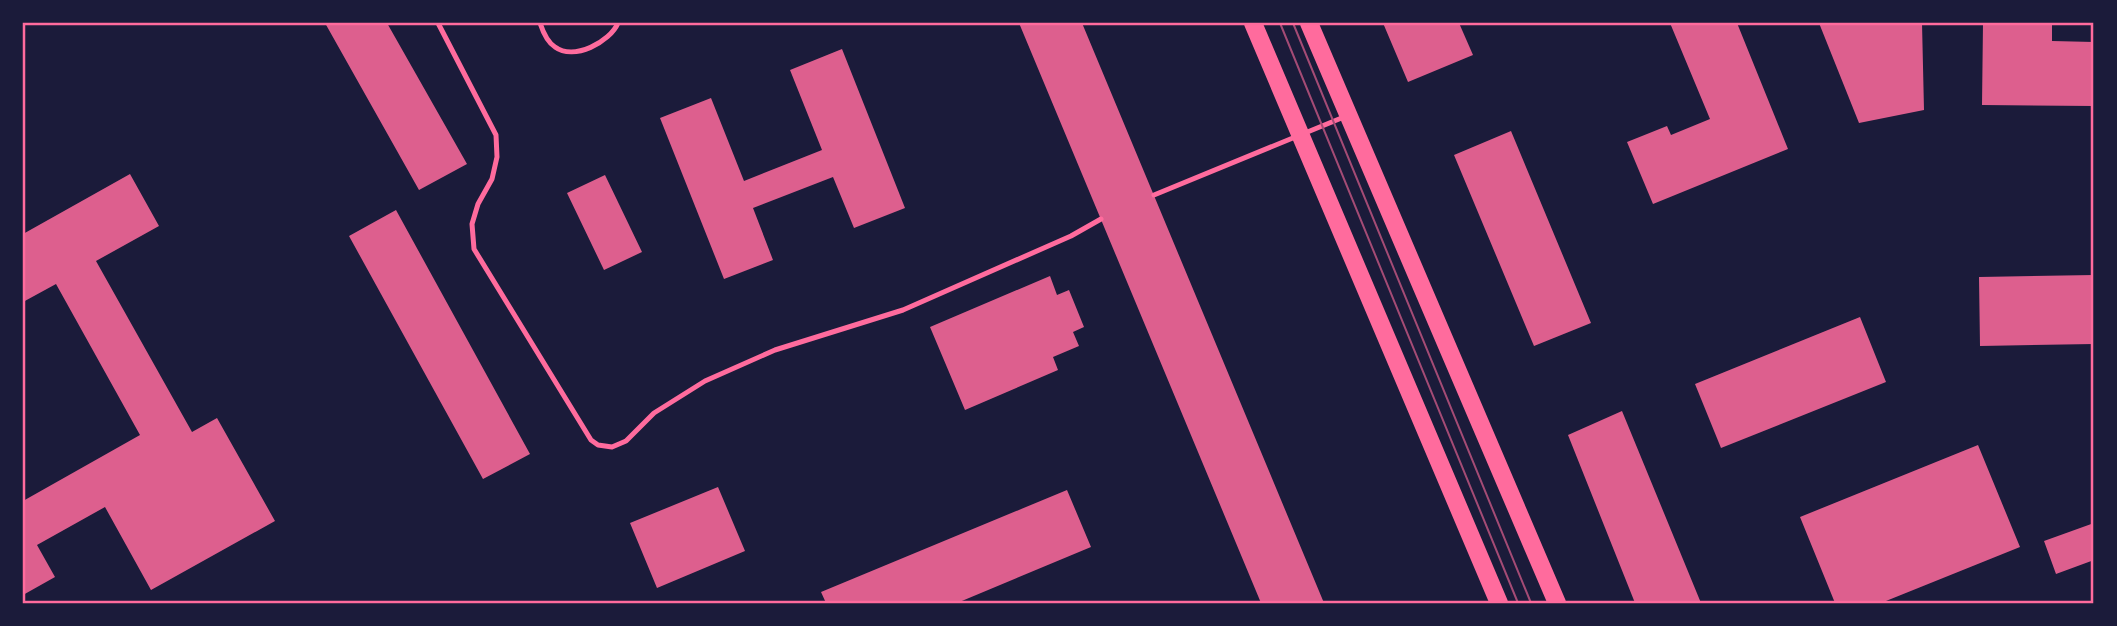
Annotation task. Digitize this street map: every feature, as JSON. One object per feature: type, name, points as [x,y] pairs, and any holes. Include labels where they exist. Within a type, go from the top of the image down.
[{"type":"main road","points":[[1253,23],[1499,603]]},
{"type":"main road","points":[[1309,23],[1557,603]]},
{"type":"lane","points":[[438,23],[496,135],[497,157],[492,179],[478,204],[472,224],[474,249],[591,440],[598,445],[612,447],[626,441],[654,413],[705,381],[775,350],[902,310],[1071,236],[1101,219]]},
{"type":"lane","points":[[540,23],[544,36],[555,47],[567,52],[585,49],[607,38],[618,23]]},
{"type":"lane","points":[[1154,195],[1347,116]]},
{"type":"building","points":[[325,23],[387,23],[467,164],[419,190]]},
{"type":"building","points":[[1019,23],[1082,23],[1324,603],[1261,603]]},
{"type":"building","points":[[1383,23],[1459,23],[1473,55],[1408,82]]},
{"type":"building","points":[[1670,23],[1737,23],[1788,149],[1653,204],[1627,142],[1667,126],[1671,135],[1710,119]]},
{"type":"building","points":[[1819,23],[1922,23],[1924,110],[1859,123]]},
{"type":"building","points":[[1983,23],[2052,23],[2052,41],[2094,42],[2094,106],[1982,105]]},
{"type":"building","points":[[842,49],[905,208],[854,228],[833,177],[753,208],[773,260],[724,279],[660,118],[711,98],[744,181],[822,150],[790,70]]},
{"type":"building","points":[[1511,131],[1591,323],[1534,346],[1454,155]]},
{"type":"building","points":[[130,174],[159,226],[96,261],[192,432],[217,418],[275,521],[151,590],[105,507],[37,545],[55,577],[23,595],[23,501],[140,435],[56,284],[23,302],[23,234]]},
{"type":"building","points":[[605,175],[642,252],[604,270],[567,193]]},
{"type":"building","points":[[396,210],[530,454],[483,479],[349,236]]},
{"type":"building","points":[[2094,275],[2094,344],[1980,346],[1979,277]]},
{"type":"building","points":[[1050,276],[1057,295],[1069,290],[1084,327],[1073,332],[1079,346],[1053,357],[1058,370],[965,410],[930,327]]},
{"type":"building","points":[[1860,317],[1886,382],[1721,448],[1695,384]]},
{"type":"building","points":[[1622,411],[1701,603],[1635,603],[1568,435]]},
{"type":"building","points":[[1978,445],[2020,547],[1881,603],[1835,603],[1800,517]]},
{"type":"building","points":[[718,487],[745,551],[657,588],[630,523]]},
{"type":"building","points":[[1067,490],[1091,547],[957,603],[826,603],[821,592]]},
{"type":"building","points":[[2094,523],[2094,560],[2056,574],[2044,541]]},
{"type":"tram line","points":[[1280,23],[1518,603]]},
{"type":"tram line","points":[[1293,23],[1531,603]]}]
